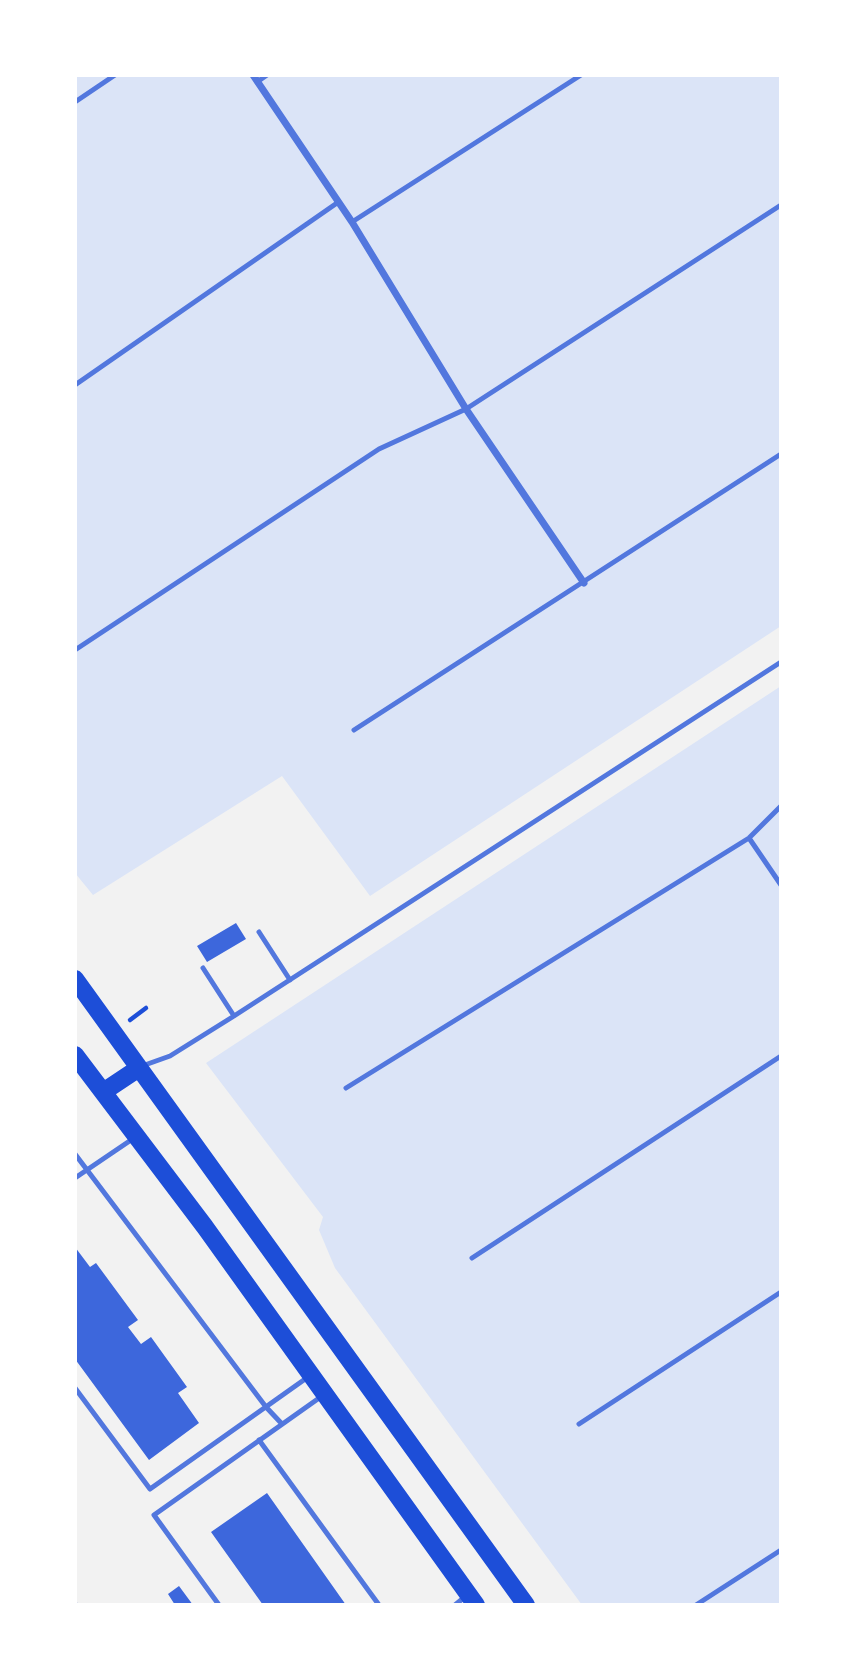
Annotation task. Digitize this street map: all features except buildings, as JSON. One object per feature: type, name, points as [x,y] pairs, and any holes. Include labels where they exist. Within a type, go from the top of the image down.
[{"type":"main road","points":[[75,979],[526,1605]]},
{"type":"main road","points":[[75,1055],[325,1394],[467,1601]]},
{"type":"main road","points":[[103,1092],[139,1068]]},
{"type":"street","points":[[255,78],[352,222],[466,409],[584,583]]},
{"type":"lane","points":[[75,102],[114,75]]},
{"type":"lane","points":[[255,78],[267,75]]},
{"type":"lane","points":[[352,222],[581,75]]},
{"type":"lane","points":[[75,385],[337,203]]},
{"type":"lane","points":[[75,650],[379,449],[466,409],[781,205]]},
{"type":"lane","points":[[354,730],[781,454]]},
{"type":"lane","points":[[139,1068],[170,1056],[234,1016],[781,662]]},
{"type":"lane","points":[[346,1088],[748,838],[781,806]]},
{"type":"lane","points":[[748,838],[781,885]]},
{"type":"lane","points":[[259,932],[290,980]]},
{"type":"lane","points":[[203,968],[234,1016]]},
{"type":"lane","points":[[472,1258],[781,1056]]},
{"type":"lane","points":[[75,1178],[136,1136]]},
{"type":"lane","points":[[75,1154],[266,1407],[282,1424]]},
{"type":"lane","points":[[579,1424],[781,1292]]},
{"type":"lane","points":[[75,1388],[150,1489],[311,1375]]},
{"type":"lane","points":[[219,1605],[155,1515],[325,1394]]},
{"type":"lane","points":[[259,1440],[379,1605]]},
{"type":"lane","points":[[696,1605],[781,1550]]},
{"type":"shaded area","points":[[75,75],[781,75],[781,626],[370,896],[282,776],[93,895],[75,873]]},
{"type":"shaded area","points":[[781,686],[781,1605],[582,1605],[335,1268],[319,1230],[323,1217],[206,1063]]}]
